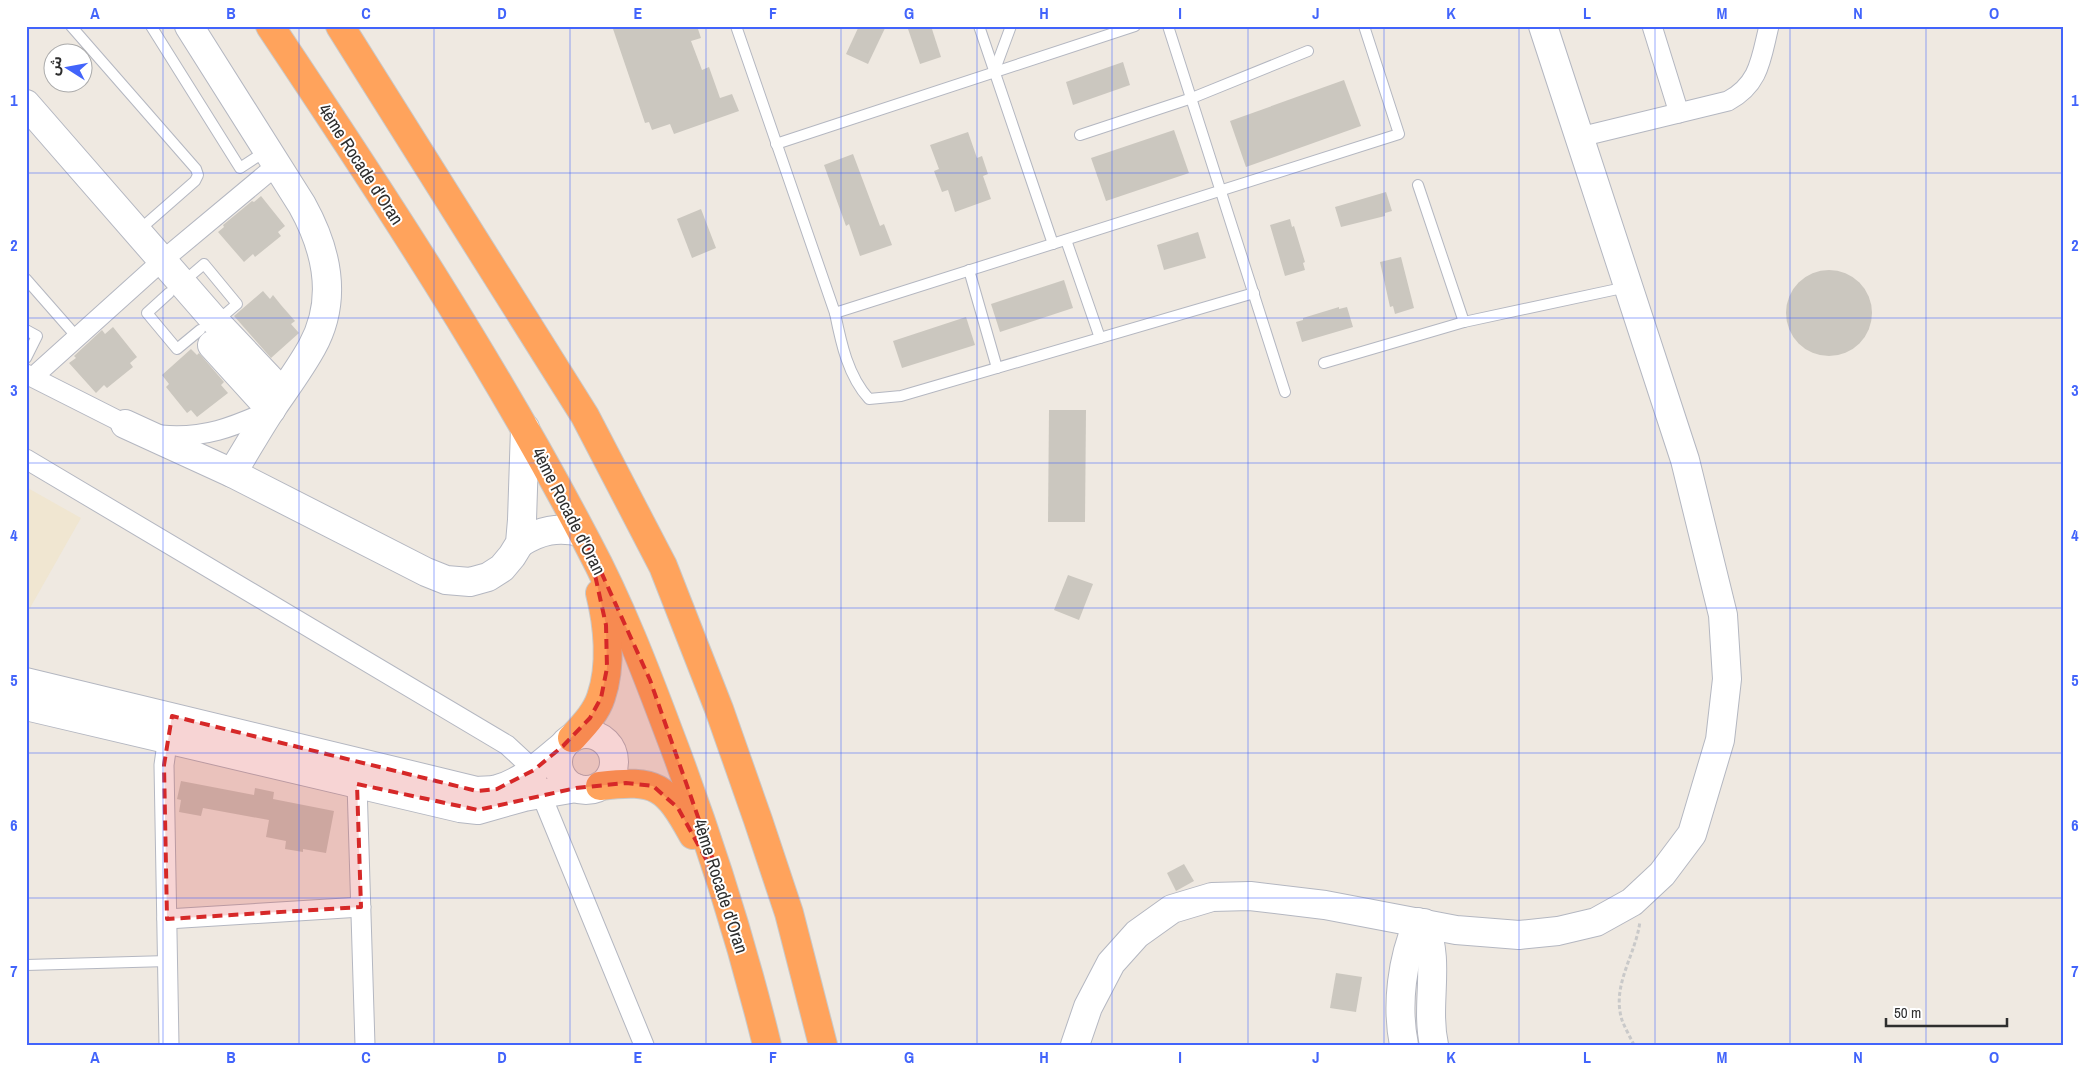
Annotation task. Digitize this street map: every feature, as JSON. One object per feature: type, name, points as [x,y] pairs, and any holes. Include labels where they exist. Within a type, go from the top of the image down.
[{"type":"highway","name":"4ème Rocade d'Oran","points":[[270,26],[419,253],[525,428],[585,537],[650,680],[684,773],[725,894],[752,985],[767,1045]]},
{"type":"highway","points":[[340,26],[585,416],[663,566],[719,709],[789,913],[823,1045]]},
{"type":"highway","points":[[567,742],[590,718],[601,698],[607,668],[606,625],[603,602],[585,537]]},
{"type":"highway","points":[[588,787],[642,783],[664,792],[678,808],[725,894]]},
{"type":"street","points":[[189,26],[317,231],[325,260],[327,289],[323,318],[313,346],[276,401],[232,473]]},
{"type":"street","points":[[1075,1045],[1088,1007],[1111,963],[1137,934],[1172,908],[1212,897],[1250,896],[1325,905],[1456,930],[1520,935],[1558,930],[1596,922],[1632,902],[1662,874],[1692,834],[1720,740],[1727,679],[1723,614],[1685,460],[1544,26]]},
{"type":"street","points":[[1652,26],[1679,113]]},
{"type":"street","points":[[1580,137],[1728,100],[1741,94],[1751,83],[1758,70],[1769,26]]},
{"type":"street","points":[[26,104],[138,230],[157,266]]},
{"type":"street","points":[[26,130],[157,266],[276,401]]},
{"type":"street","points":[[272,158],[157,266],[29,376],[125,424],[232,473],[426,572],[446,580],[470,582],[488,577],[502,568],[520,543],[534,535],[549,530],[565,529],[585,537]]},
{"type":"street","points":[[125,424],[158,434],[185,437],[212,433],[241,424],[276,401]]},
{"type":"street","points":[[520,543],[525,482],[525,428]]},
{"type":"street","points":[[26,459],[507,745],[537,782],[644,1045]]},
{"type":"street","points":[[26,682],[169,729],[357,784],[460,808],[478,810],[537,782],[567,742],[590,734],[607,744],[612,752],[612,771],[588,787],[537,782],[478,791],[169,729],[26,706]]},
{"type":"street","points":[[169,729],[164,764],[169,1045]]},
{"type":"street","points":[[567,742],[559,754],[559,771],[563,778],[588,787]]},
{"type":"street","points":[[357,784],[365,1045]]},
{"type":"street","points":[[167,918],[361,907]]},
{"type":"street","points":[[1370,913],[1392,934],[1406,957]]},
{"type":"street","points":[[1404,1045],[1402,988],[1406,957],[1421,922]]},
{"type":"street","points":[[1421,922],[1432,944],[1433,970],[1430,1008],[1434,1045]]},
{"type":"street","points":[[1433,970],[1457,945],[1489,933]]},
{"type":"lane","points":[[71,26],[196,169],[198,175],[194,181],[138,230]]},
{"type":"lane","points":[[151,26],[240,168],[272,158]]},
{"type":"lane","points":[[736,26],[835,313],[841,345],[857,386],[869,399],[902,396],[1254,293]]},
{"type":"lane","points":[[978,26],[1053,244]]},
{"type":"lane","points":[[994,72],[1011,26]]},
{"type":"lane","points":[[776,144],[1135,26]]},
{"type":"lane","points":[[1168,26],[1285,392]]},
{"type":"lane","points":[[835,313],[1399,134],[1364,26]]},
{"type":"lane","points":[[1080,135],[1192,98],[1308,51]]},
{"type":"lane","points":[[1418,185],[1464,322]]},
{"type":"lane","points":[[1066,240],[1100,338]]},
{"type":"lane","points":[[969,270],[997,368]]},
{"type":"lane","points":[[26,278],[76,336]]},
{"type":"lane","points":[[1324,363],[1464,322],[1628,286]]},
{"type":"lane","points":[[176,288],[147,313],[177,349],[208,326]]},
{"type":"lane","points":[[26,330],[38,336],[26,358]]},
{"type":"lane","points":[[26,965],[168,962]]},
{"type":"path","points":[[1632,902],[1640,913],[1640,923],[1636,942],[1621,980],[1620,996],[1622,1019],[1634,1045]]},
{"type":"highlighted area","points":[[588,543],[650,680],[725,894],[678,808],[653,786],[626,783],[576,788],[478,810],[357,784],[361,907],[167,919],[164,765],[172,716],[477,791],[497,789],[534,770],[563,746],[590,718],[601,698],[607,668],[606,625]]},
{"type":"shaded area","points":[[26,487],[81,518],[26,615]]},
{"type":"building","points":[[612,26],[697,26],[701,38],[691,41],[702,70],[709,67],[720,98],[732,94],[739,111],[674,134],[670,124],[652,130],[649,122],[645,123]]},
{"type":"building","points":[[859,26],[886,26],[868,64],[846,54]]},
{"type":"building","points":[[907,26],[931,26],[941,57],[920,64]]},
{"type":"building","points":[[1123,62],[1130,85],[1073,105],[1066,82]]},
{"type":"building","points":[[1344,80],[1361,126],[1246,167],[1230,121]]},
{"type":"building","points":[[1174,130],[1189,173],[1106,201],[1091,158]]},
{"type":"building","points":[[968,132],[977,158],[982,156],[988,174],[983,176],[991,199],[955,212],[948,190],[942,192],[934,171],[939,169],[930,145]]},
{"type":"building","points":[[853,154],[880,226],[884,224],[892,245],[860,256],[849,224],[846,226],[824,165]]},
{"type":"building","points":[[1386,192],[1392,211],[1385,213],[1385,216],[1341,227],[1335,207]]},
{"type":"building","points":[[261,196],[285,226],[278,232],[281,236],[255,257],[253,254],[244,262],[218,232],[224,227],[223,225]]},
{"type":"building","points":[[701,209],[716,248],[692,258],[677,219]]},
{"type":"building","points":[[1290,219],[1305,262],[1303,263],[1305,270],[1285,276],[1270,225]]},
{"type":"building","points":[[1198,232],[1206,258],[1164,270],[1157,245]]},
{"type":"building","points":[[1401,257],[1414,308],[1395,314],[1393,306],[1390,307],[1380,262]]},
{"type":"building","points":[[1821,270],[1837,270],[1846,273],[1860,282],[1869,296],[1872,313],[1869,330],[1860,344],[1846,353],[1837,356],[1821,356],[1805,349],[1793,337],[1786,321],[1786,305],[1793,289],[1805,277]]},
{"type":"building","points":[[1064,280],[1073,308],[1000,332],[991,304]]},
{"type":"building","points":[[263,291],[270,299],[273,295],[295,321],[291,324],[299,333],[271,358],[234,316]]},
{"type":"building","points":[[1339,307],[1339,309],[1347,307],[1353,327],[1302,342],[1296,322]]},
{"type":"building","points":[[966,317],[975,345],[902,368],[893,341]]},
{"type":"building","points":[[113,327],[137,357],[130,363],[133,367],[107,388],[104,385],[96,393],[69,363],[102,330],[105,334]]},
{"type":"building","points":[[191,349],[197,355],[199,353],[224,382],[221,385],[228,393],[197,417],[191,410],[187,413],[166,387],[169,384],[162,375]]},
{"type":"building","points":[[1049,410],[1086,410],[1085,522],[1048,522]]},
{"type":"building","points":[[1068,575],[1093,584],[1079,620],[1054,610]]},
{"type":"building","points":[[181,781],[254,795],[255,788],[274,792],[273,799],[334,811],[326,853],[303,849],[303,852],[285,849],[286,841],[266,837],[269,820],[203,808],[201,816],[179,812],[181,800],[177,799]]},
{"type":"building","points":[[1184,864],[1194,881],[1176,891],[1167,873]]},
{"type":"building","points":[[1336,973],[1362,977],[1356,1012],[1330,1008]]}]
